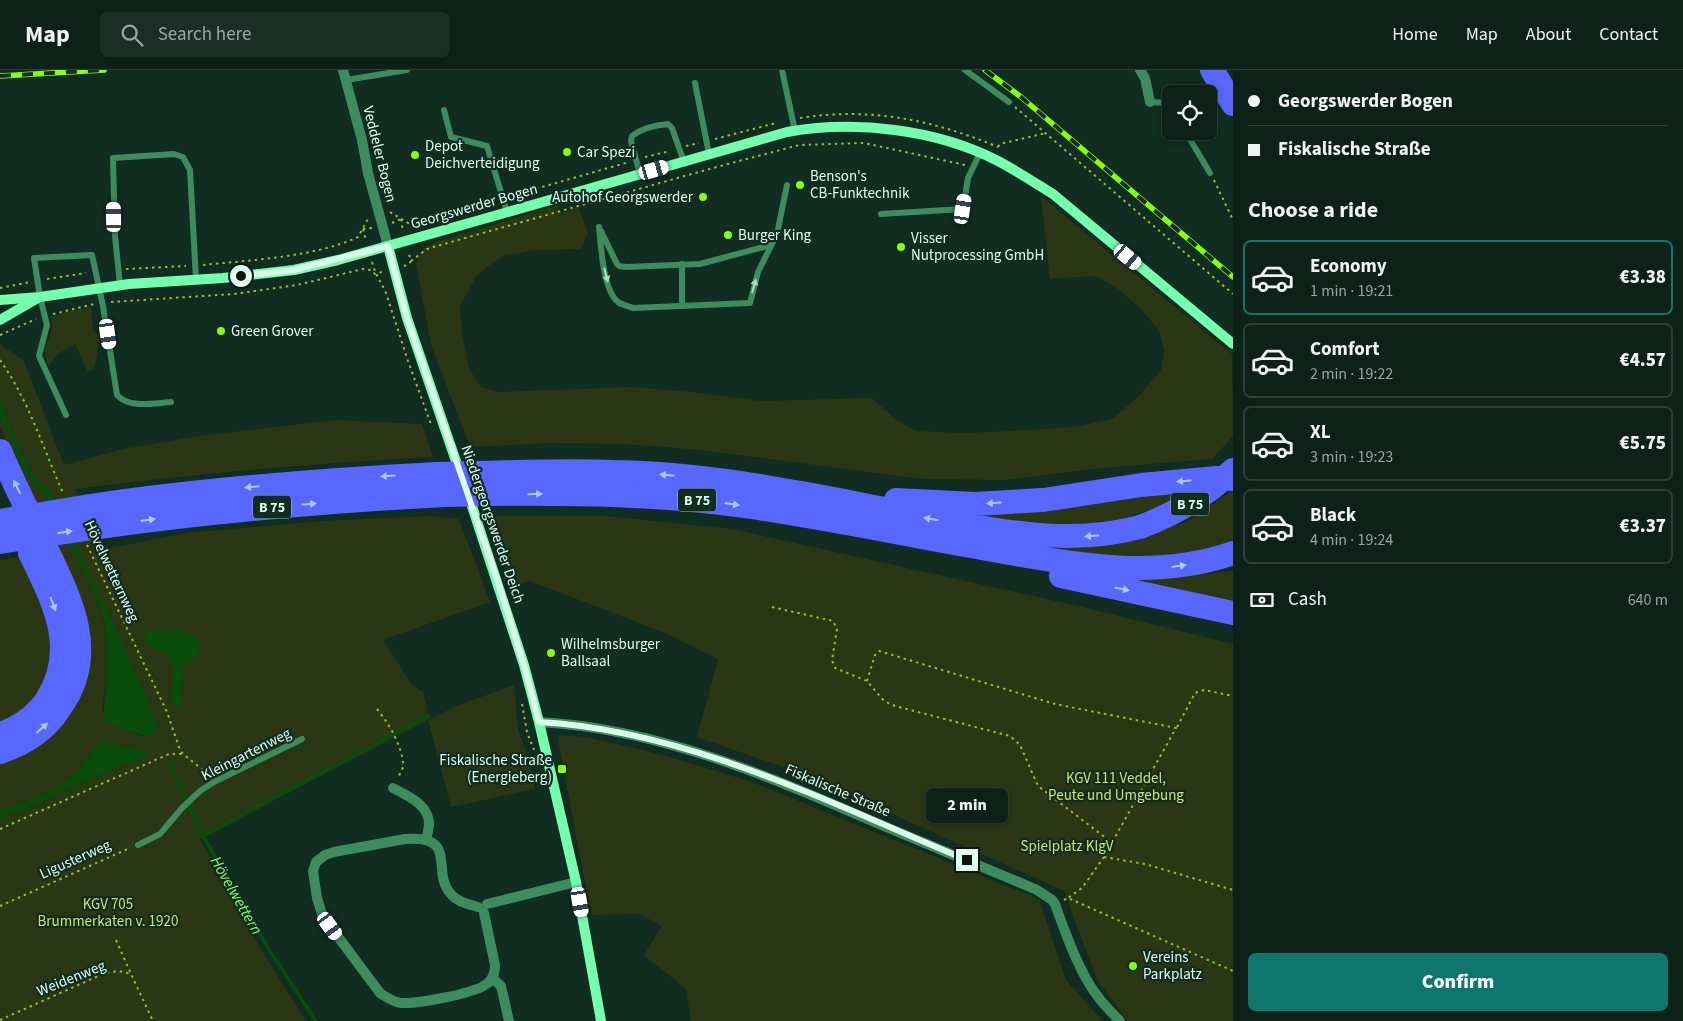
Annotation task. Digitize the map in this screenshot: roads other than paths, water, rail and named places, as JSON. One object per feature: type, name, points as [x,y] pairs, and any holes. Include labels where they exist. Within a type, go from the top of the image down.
[{"type":"highway","points":[[1212,70],[1233,104]]},
{"type":"highway","points":[[0,451],[68,594],[76,621],[80,653],[72,688],[55,716],[31,737],[14,747],[0,752]]},
{"type":"highway","name":"B 75","points":[[785,490],[914,516],[1029,535],[1076,537],[1110,534],[1140,527],[1167,516],[1198,499],[1233,470]]},
{"type":"highway","name":"B 75","points":[[0,542],[92,525],[266,507],[444,496],[482,483],[616,472],[715,480],[785,490],[904,501],[975,504],[1043,500],[1141,485],[1217,478],[1233,479]]},
{"type":"highway","name":"B 75","points":[[0,521],[92,525],[189,493],[330,479],[437,474],[482,483],[600,494],[672,498],[752,507],[905,534]]},
{"type":"highway","points":[[0,490],[53,602],[59,620],[62,651],[61,668],[56,682],[42,706],[21,725],[0,734]]},
{"type":"highway","points":[[905,534],[1104,567],[1159,568],[1224,556]]},
{"type":"highway","points":[[905,534],[1001,563],[1233,613]]},
{"type":"street","points":[[1140,70],[1146,78],[1150,102]]},
{"type":"street","name":"Veddeler Bogen","points":[[345,75],[362,140],[368,173],[388,246]]},
{"type":"street","name":"Georgswerder Bogen","points":[[0,300],[40,297],[120,285],[196,280],[294,270],[388,246],[795,131],[826,127],[874,127],[904,131],[940,140],[980,153],[1020,173],[1053,194],[1233,344]]},
{"type":"street","name":"Niedergeorgswerder Deich","points":[[388,246],[407,318],[498,582],[524,665],[576,882],[601,1021]]},
{"type":"street","name":"Georgswerder Bogen","points":[[0,320],[40,297]]},
{"type":"street","name":"Fiskalische Straße","points":[[539,722],[572,723],[605,729],[734,764],[787,784],[1037,890],[1055,904],[1078,961],[1089,982],[1098,997],[1120,1021]]},
{"type":"street","points":[[392,788],[418,802],[426,812],[429,823],[426,840]]},
{"type":"street","points":[[483,908],[495,965],[492,978],[482,987],[459,994],[413,1002],[400,1002],[388,999],[371,983],[322,914],[317,898],[314,871],[316,862],[325,855],[368,844],[416,838],[426,840],[436,845],[440,854],[445,883],[450,894],[461,902],[483,908],[576,882]]},
{"type":"street","points":[[492,978],[501,986],[509,1021]]},
{"type":"lane","points":[[345,75],[407,70]]},
{"type":"lane","points":[[782,70],[795,131]]},
{"type":"lane","points":[[965,70],[1009,102]]},
{"type":"lane","points":[[694,83],[710,154]]},
{"type":"lane","points":[[1150,102],[1162,103]]},
{"type":"lane","points":[[444,110],[451,137],[487,146],[507,212]]},
{"type":"lane","points":[[640,174],[631,141],[632,136],[637,132],[660,125],[668,124],[672,128],[684,162]]},
{"type":"lane","points":[[1190,140],[1210,173]]},
{"type":"lane","points":[[881,214],[963,209],[968,178],[980,153]]},
{"type":"lane","points":[[120,285],[115,236],[113,158],[174,154],[183,157],[190,170],[196,280]]},
{"type":"lane","points":[[771,245],[700,264],[619,266],[599,227],[602,255],[609,288],[619,303],[633,308],[750,303],[758,272],[777,234],[787,185]]},
{"type":"lane","points":[[66,415],[39,356],[47,329],[34,258],[92,255],[117,395],[125,402],[133,404],[171,402]]},
{"type":"lane","points":[[682,264],[682,306]]},
{"type":"lane","name":"Kleingartenweg","points":[[138,845],[160,834],[182,808],[200,791],[302,739]]},
{"type":"waterway","points":[[203,836],[428,716]]},
{"type":"waterway","name":"Hövelwettern","points":[[169,762],[203,836],[268,948],[316,1021]]},
{"type":"railway","points":[[0,76],[104,70]]},
{"type":"railway","points":[[985,70],[1021,97],[1233,277]]},
{"type":"place","name":"Car Spezi","points":[[567,152]]},
{"type":"place","name":"Depot Deichverteidigung","points":[[415,155]]},
{"type":"place","name":"Benson's CB-Funktechnik","points":[[800,185]]},
{"type":"place","name":"Autohof Georgswerder","points":[[703,197]]},
{"type":"place","name":"Burger King","points":[[728,235]]},
{"type":"place","name":"Visser Nutprocessing GmbH","points":[[901,247]]},
{"type":"place","name":"Green Grover","points":[[221,331]]},
{"type":"place","name":"Wilhelmsburger Ballsaal","points":[[551,653]]},
{"type":"place","name":"Fiskalische Straße (Energieberg)","points":[[562,769]]},
{"type":"place","name":"Vereins Parkplatz","points":[[1133,966]]},
{"type":"park label","name":"KGV 111 Veddel, Peute und Umgebung","points":[[1116,786]]},
{"type":"park label","name":"Spielplatz KlgV","points":[[1067,846]]},
{"type":"park label","name":"KGV 705 Brummerkaten v. 1920","points":[[108,912]]}]
